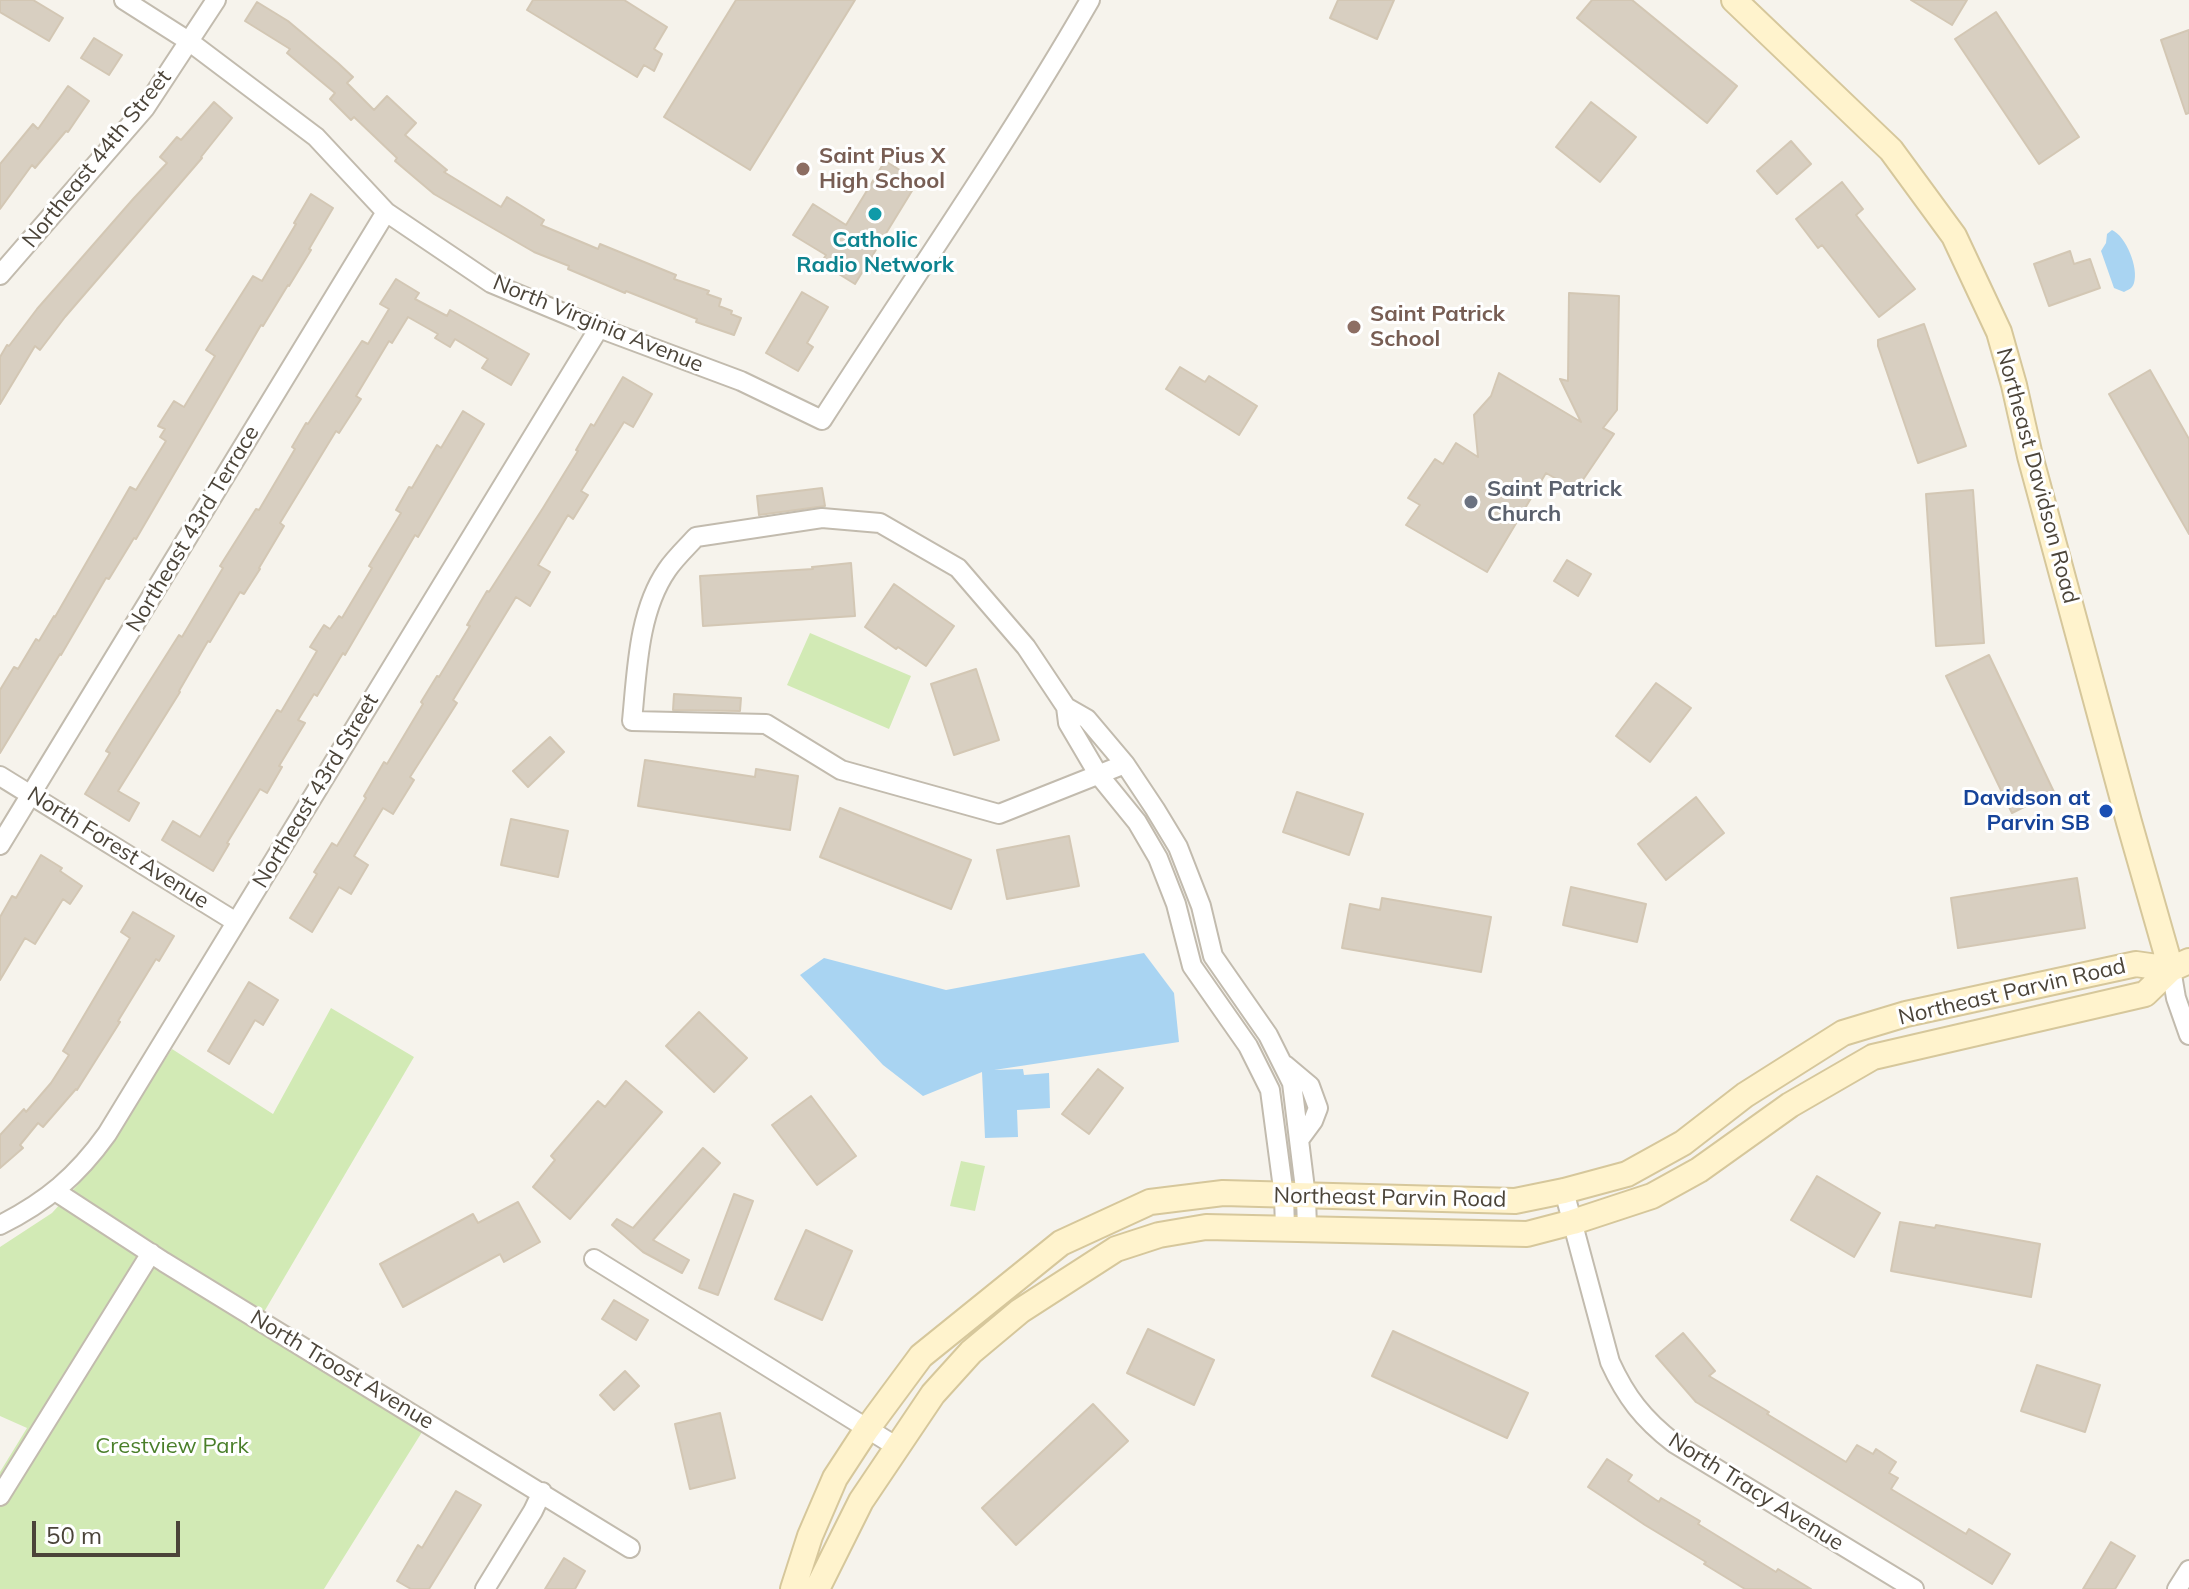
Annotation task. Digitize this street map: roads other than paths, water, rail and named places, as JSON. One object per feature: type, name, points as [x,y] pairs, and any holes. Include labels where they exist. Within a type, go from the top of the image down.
[{"type":"main road","name":"Northeast Davidson Road","points":[[1734,0],[1891,150],[1954,236],[1993,318],[2010,372],[2124,807],[2180,965]]},
{"type":"main road","name":"Northeast Parvin Road","points":[[793,1589],[810,1536],[835,1478],[921,1356],[1061,1243],[1150,1202],[1223,1193],[1515,1201],[1564,1191],[1627,1174],[1683,1143],[1745,1095],[1843,1033],[1906,1014],[2136,964],[2180,965]]},
{"type":"main road","name":"Northeast Parvin Road","points":[[817,1589],[861,1501],[933,1394],[971,1352],[1020,1311],[1116,1249],[1159,1235],[1206,1227],[1527,1234],[1573,1222],[1652,1196],[1699,1170],[1790,1105],[1873,1057],[2145,994],[2180,965]]},
{"type":"main road","points":[[1683,1143],[1699,1170]]},
{"type":"street","name":"North Virginia Avenue","points":[[124,0],[190,42],[316,137],[386,212],[491,283],[599,328],[741,381],[822,420],[992,162],[1090,0]]},
{"type":"street","name":"Northeast 44th Street","points":[[0,275],[145,108],[216,0]]},
{"type":"street","name":"Northeast 43rd Terrace","points":[[0,845],[386,212]]},
{"type":"street","name":"Northeast 43rd Street","points":[[0,1225],[55,1191],[92,1155],[107,1134],[599,328]]},
{"type":"street","points":[[1125,764],[1098,774],[999,814],[841,770],[766,724],[632,721],[648,608],[667,570],[696,537],[822,518],[880,523],[958,568],[1026,647],[1066,707],[1068,723],[1098,774],[1137,822],[1158,858],[1176,904],[1192,966],[1248,1046],[1270,1090],[1276,1131],[1295,1196]]},
{"type":"street","points":[[1066,707],[1087,719],[1125,764],[1155,809],[1178,847],[1201,906],[1213,956],[1268,1035],[1282,1063],[1310,1086],[1315,1097],[1318,1108],[1313,1121],[1298,1134],[1296,1228]]},
{"type":"street","name":"North Forest Avenue","points":[[0,776],[236,922]]},
{"type":"street","name":"Northeast Davidson Road","points":[[2180,965],[2176,998],[2189,1035]]},
{"type":"street","points":[[1276,1131],[1298,1134]]},
{"type":"street","name":"North Troost Avenue","points":[[55,1191],[630,1548]]},
{"type":"street","name":"North Tracy Avenue","points":[[1564,1191],[1610,1362],[1636,1408],[1653,1427],[1674,1443],[1914,1589]]},
{"type":"street","points":[[0,1496],[151,1253]]},
{"type":"street","points":[[594,1259],[897,1447]]},
{"type":"street","points":[[485,1589],[542,1492]]},
{"type":"street","points":[[2177,1589],[2189,1570]]},
{"type":"water","points":[[2112,230],[2126,245],[2135,269],[2133,285],[2124,292],[2114,288],[2101,251],[2107,234]]},
{"type":"water","points":[[1144,953],[1174,993],[1179,1042],[994,1070],[1023,1069],[1024,1075],[1049,1073],[1050,1108],[1017,1110],[1018,1137],[985,1138],[982,1072],[923,1096],[883,1065],[800,975],[824,958],[946,990]]},
{"type":"place","name":"Saint Pius X High School","points":[[803,169]]},
{"type":"place","name":"Catholic Radio Network","points":[[875,214]]},
{"type":"place","name":"Saint Patrick School","points":[[1354,327]]},
{"type":"place","name":"Saint Patrick Church","points":[[1471,502]]},
{"type":"place","name":"Davidson at Parvin SB","points":[[2106,811]]},
{"type":"park label","name":"Crestview Park","points":[[172,1446]]}]
